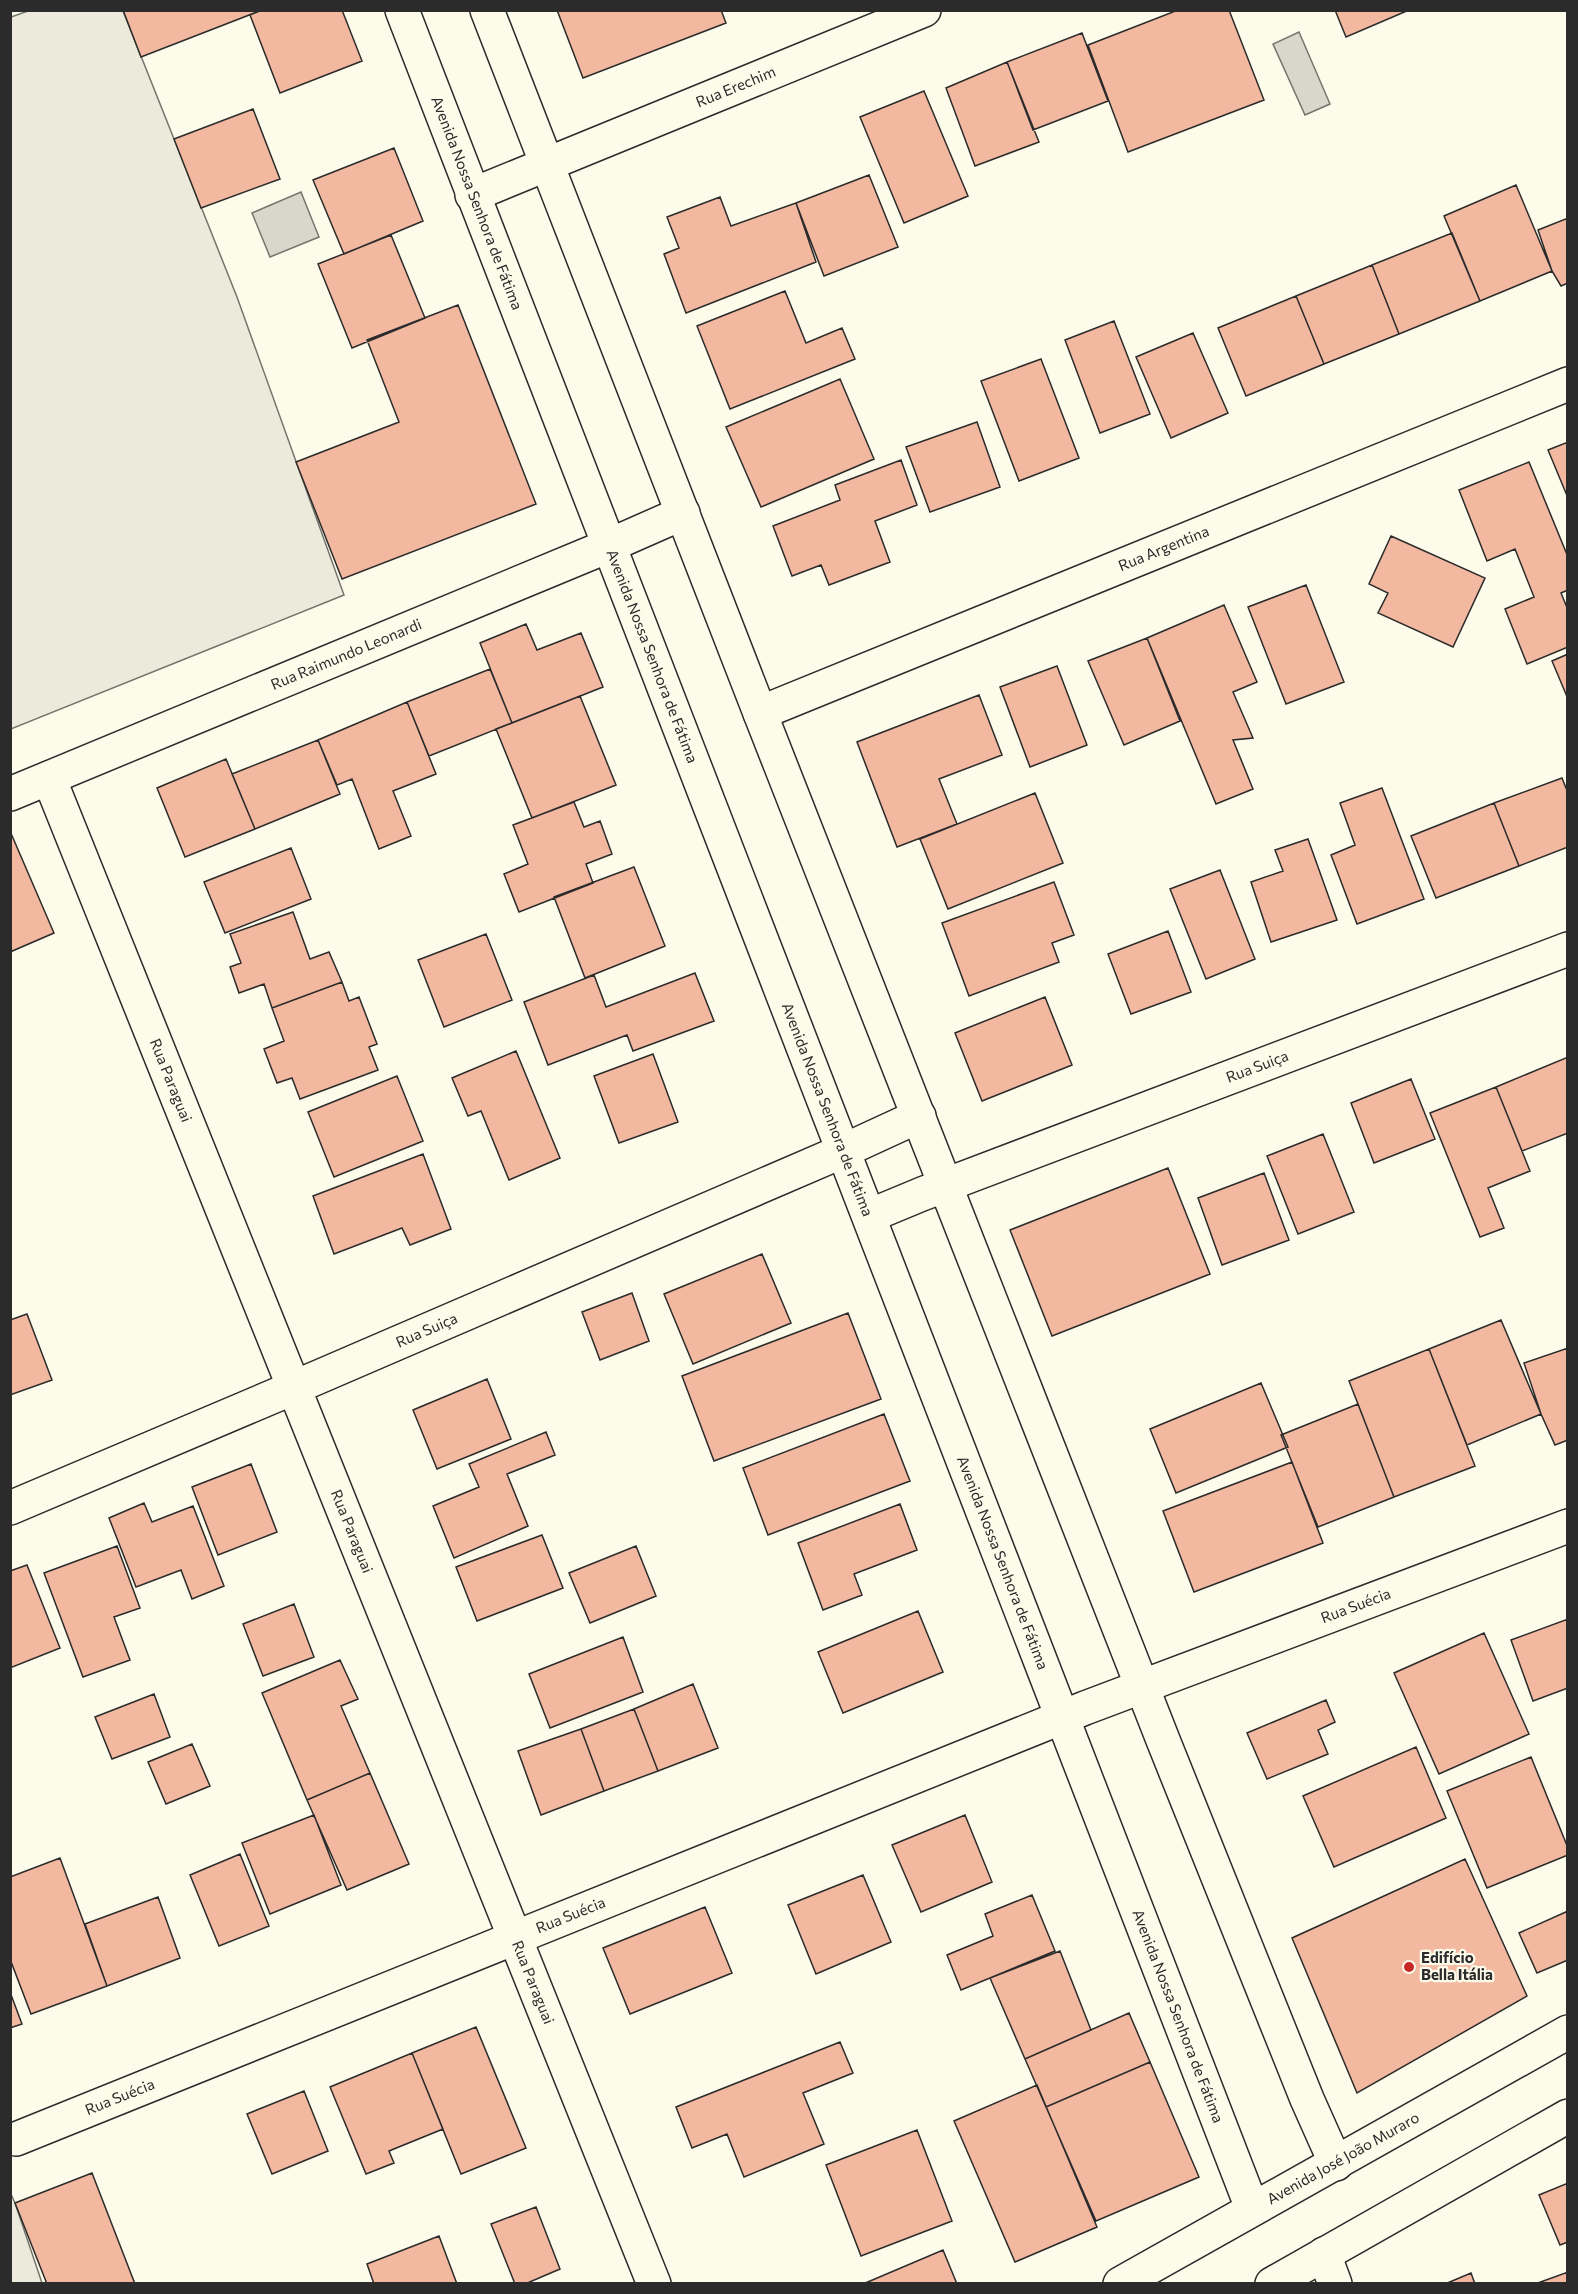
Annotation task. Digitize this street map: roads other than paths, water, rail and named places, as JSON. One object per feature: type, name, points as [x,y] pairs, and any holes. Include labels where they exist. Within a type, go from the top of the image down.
[{"type":"street","name":"Avenida Nossa Senhora de Fátima","points":[[402,10],[1252,2208]]},
{"type":"street","points":[[487,10],[1142,1687],[1307,2099],[1336,2164]]},
{"type":"street","name":"Rua Erechim","points":[[472,195],[924,10]]},
{"type":"street","name":"Rua Argentina","points":[[760,713],[1568,384]]},
{"type":"street","name":"Rua Raimundo Leonardi","points":[[10,794],[683,513]]},
{"type":"street","name":"Rua Paraguai","points":[[49,778],[654,2283]]},
{"type":"street","name":"Rua Suiça","points":[[869,1216],[1568,948]]},
{"type":"street","name":"Rua Suiça","points":[[10,1508],[920,1116]]},
{"type":"street","name":"Rua Suécia","points":[[16,2139],[1142,1687],[1568,1526]]},
{"type":"street","name":"Avenida José João Muraro","points":[[1120,2283],[1568,2032]]},
{"type":"street","points":[[1272,2283],[1330,2269],[1388,2218],[1568,2098]]},
{"type":"street","points":[[1388,2218],[1568,2116]]},
{"type":"place","name":"Edifício Bella Itália","points":[[1409,1967]]}]
